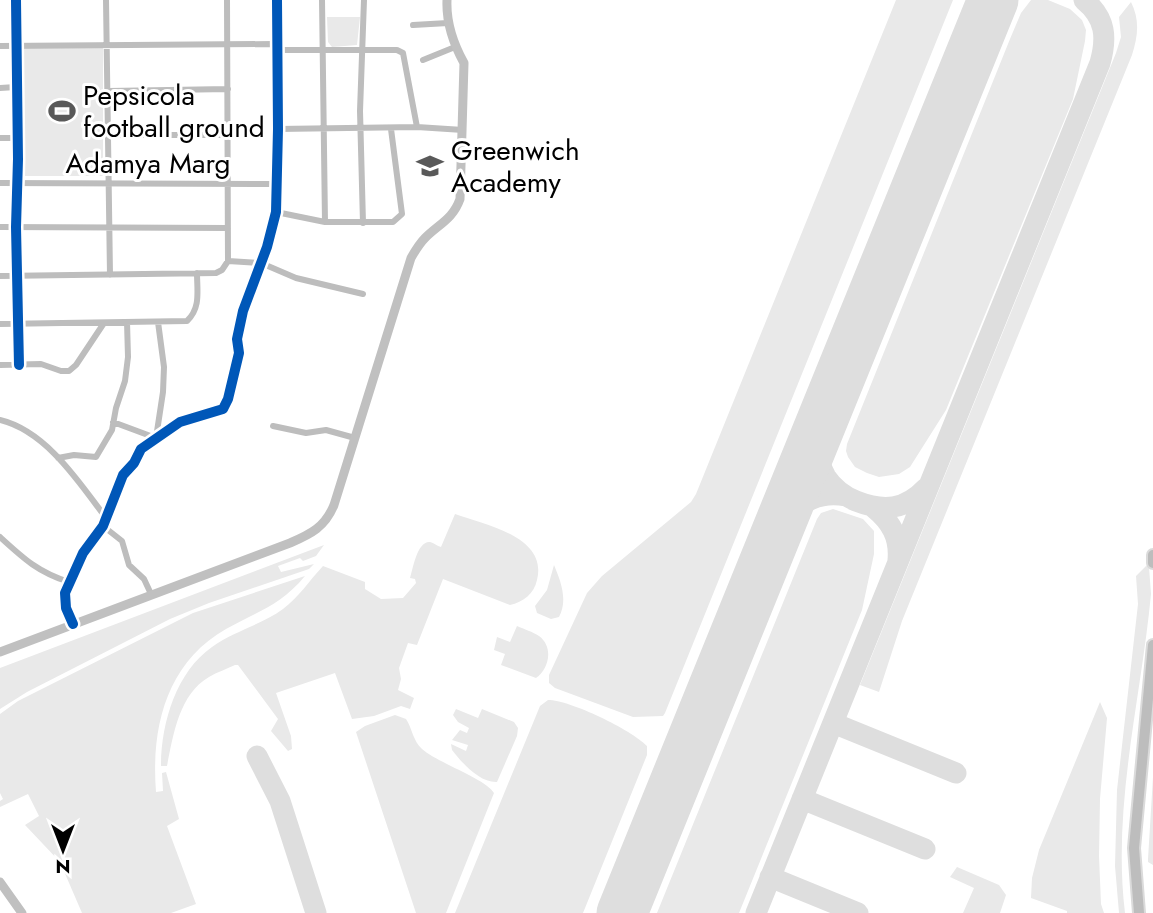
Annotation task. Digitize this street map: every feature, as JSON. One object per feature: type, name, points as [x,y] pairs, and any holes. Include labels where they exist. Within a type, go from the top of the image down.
[{"type":"highway","points":[[1139,913],[1134,848],[1151,694],[1153,645]]},
{"type":"main road","points":[[0,652],[240,562],[317,530],[330,515],[411,258],[425,238],[448,220],[456,210],[460,198],[464,63],[448,23],[447,0]]},
{"type":"main road","points":[[1,885],[22,913]]},
{"type":"street","points":[[16,0],[19,365]]},
{"type":"street","points":[[106,0],[110,275]]},
{"type":"street","points":[[0,275],[110,275],[222,270],[228,261],[227,0]]},
{"type":"street","points":[[73,624],[66,608],[65,593],[83,553],[103,526],[123,475],[134,463],[141,449],[156,438],[180,422],[223,409],[228,399],[239,353],[237,339],[243,311],[276,212],[277,0]]},
{"type":"street","points":[[322,0],[325,222]]},
{"type":"street","points":[[363,223],[361,49],[364,0]]},
{"type":"street","points":[[413,25],[448,23]]},
{"type":"street","points":[[0,46],[273,44],[281,50],[397,50],[403,53],[417,127]]},
{"type":"street","points":[[423,60],[456,47]]},
{"type":"street","points":[[0,88],[16,87]]},
{"type":"street","points":[[109,91],[228,89]]},
{"type":"street","points":[[278,129],[417,127],[463,130]]},
{"type":"street","points":[[276,212],[325,222],[393,222],[402,215],[391,129]]},
{"type":"street","points":[[110,135],[228,135]]},
{"type":"street","points":[[0,138],[18,138]]},
{"type":"street","name":"Adamya Marg","points":[[0,183],[278,184]]},
{"type":"street","points":[[0,228],[228,228]]},
{"type":"street","points":[[228,261],[261,263],[296,278],[363,294]]},
{"type":"street","points":[[0,324],[187,321],[197,308],[197,273]]},
{"type":"street","points":[[58,458],[74,454],[96,457],[112,430],[127,370],[127,322]]},
{"type":"street","points":[[156,438],[163,392],[158,322]]},
{"type":"street","points":[[0,365],[41,365],[69,371],[76,365],[104,323]]},
{"type":"street","points":[[0,420],[29,432],[58,458],[106,518]]},
{"type":"street","points":[[113,422],[156,438]]},
{"type":"street","points":[[273,426],[306,433],[326,430],[355,438]]},
{"type":"street","points":[[103,526],[122,541],[129,565],[144,579],[151,594]]},
{"type":"street","points":[[0,537],[30,566],[69,582]]},
{"type":"shaded area","points":[[896,0],[953,0],[665,713],[663,716],[633,717],[555,688],[549,683],[549,675],[587,593],[602,576],[691,502],[696,494]]},
{"type":"shaded area","points":[[1031,0],[1048,0],[1070,9],[1082,20],[1086,30],[1085,41],[1073,99],[946,410],[910,467],[899,474],[879,477],[855,467],[848,457],[847,444],[1010,39],[1021,13]]},
{"type":"shaded area","points":[[1131,2],[1137,28],[1132,55],[902,621],[879,692],[860,685],[1116,53],[1121,37],[1119,17]]},
{"type":"shaded area","points":[[327,17],[360,17],[357,45],[332,47],[328,42]]},
{"type":"shaded area","name":"Pepsicola football ground","points":[[103,46],[103,176],[22,176],[22,47]]},
{"type":"shaded area","points":[[833,509],[863,519],[874,531],[874,554],[862,610],[739,913],[657,913],[817,519],[821,513]]},
{"type":"shaded area","points":[[455,514],[497,528],[524,543],[533,553],[538,565],[537,580],[527,597],[510,605],[443,579],[417,645],[408,643],[399,668],[401,679],[398,690],[414,698],[410,709],[401,706],[374,716],[352,719],[335,673],[276,693],[291,736],[292,749],[288,751],[271,731],[278,719],[238,665],[235,665],[209,677],[191,694],[179,717],[167,766],[161,766],[164,733],[173,700],[189,670],[199,658],[220,641],[283,609],[323,566],[365,582],[365,589],[381,599],[403,598],[416,583],[415,579],[410,578],[422,546],[430,542],[441,547]]},
{"type":"shaded area","points":[[324,545],[316,556],[303,561],[300,558],[278,566],[281,572],[314,564],[309,569],[170,619],[27,692],[0,709],[0,668]]},
{"type":"shaded area","points":[[554,565],[561,584],[563,604],[559,617],[551,619],[537,613],[535,606],[547,590]]},
{"type":"shaded area","points":[[1146,566],[1149,567],[1151,594],[1129,753],[1122,833],[1125,913],[1119,913],[1115,866],[1117,790],[1138,604],[1136,576]]},
{"type":"shaded area","points":[[305,576],[277,601],[206,643],[189,660],[167,699],[156,744],[156,792],[163,791],[162,773],[166,772],[179,819],[167,826],[196,904],[171,913],[82,913],[60,862],[25,825],[39,816],[28,794],[0,807],[0,801],[3,799],[0,793],[0,714],[18,701],[193,613]]},
{"type":"shaded area","points":[[517,626],[539,636],[547,646],[547,664],[536,678],[501,665],[505,654],[494,650],[497,637],[510,642]]},
{"type":"shaded area","points":[[548,700],[571,705],[600,717],[647,746],[647,755],[583,913],[455,913],[540,706]]},
{"type":"shaded area","points":[[1100,702],[1107,718],[1100,799],[1099,856],[1101,904],[1104,913],[1067,913],[1031,898],[1032,878],[1039,850]]},
{"type":"shaded area","points":[[456,709],[478,718],[482,709],[514,722],[518,728],[497,782],[478,776],[452,750],[451,744],[466,751],[468,745],[452,740],[460,730],[467,733],[469,728],[458,722],[453,715]]},
{"type":"shaded area","points":[[395,715],[406,719],[422,749],[482,782],[494,793],[446,913],[416,913],[356,732]]},
{"type":"shaded area","points":[[1153,777],[1153,865],[1148,859]]},
{"type":"shaded area","points":[[957,867],[999,885],[1006,895],[1000,913],[963,913],[974,888],[950,877]]},
{"type":"taxiway","points":[[988,14],[999,0]]},
{"type":"taxiway","points":[[756,913],[1100,63],[1104,45],[1101,21],[1084,0]]},
{"type":"taxiway","points":[[817,435],[823,472],[836,489],[852,499],[876,507],[894,507],[910,501],[926,488]]},
{"type":"taxiway","points":[[782,519],[811,499],[827,495],[846,496]]},
{"type":"taxiway","points":[[874,508],[893,531],[898,560]]},
{"type":"taxiway","points":[[833,723],[956,773]]},
{"type":"taxiway","points":[[257,756],[280,801],[316,913]]},
{"type":"taxiway","points":[[802,799],[925,849]]},
{"type":"taxiway","points":[[770,877],[858,913]]},
{"type":"runway","points":[[622,913],[993,0]]},
{"type":"cycle path","points":[[16,0],[19,365]]},
{"type":"cycle path","points":[[73,624],[66,608],[65,593],[83,553],[103,526],[123,475],[134,463],[141,449],[180,422],[223,409],[228,399],[239,353],[237,339],[243,311],[267,247],[276,212],[277,0]]},
{"type":"place","name":"Pepsicola football ground","points":[[62,111]]},
{"type":"place","name":"Greenwich Academy","points":[[430,166]]}]
